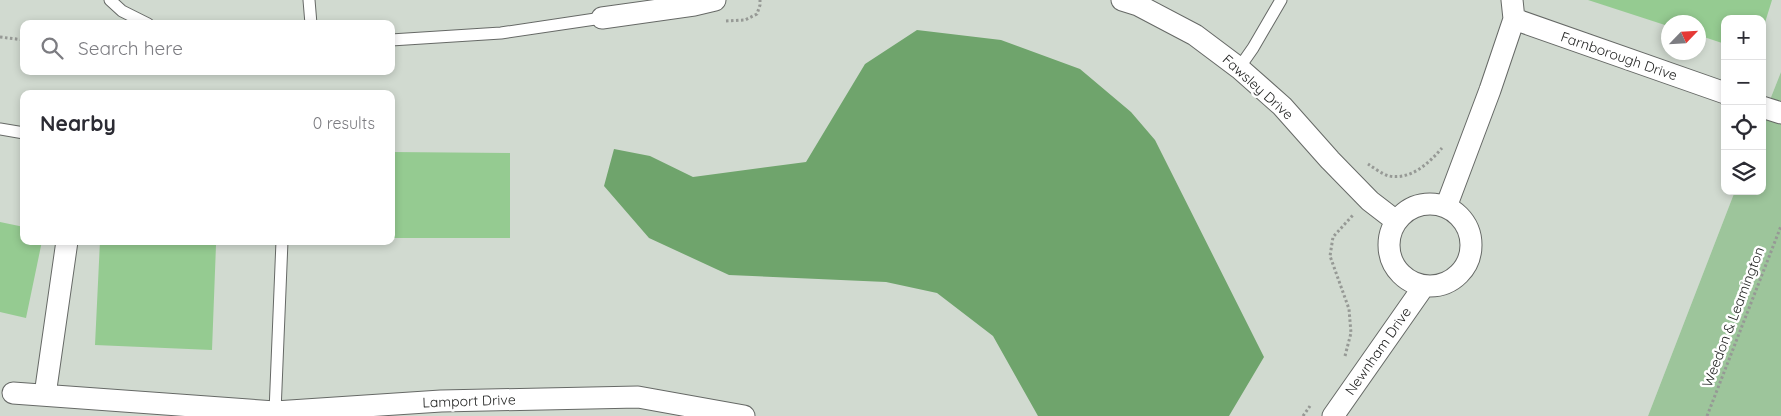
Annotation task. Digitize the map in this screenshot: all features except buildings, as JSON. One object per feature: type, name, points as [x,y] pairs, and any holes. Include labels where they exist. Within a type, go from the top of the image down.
[{"type":"street","points":[[602,18],[715,0]]},
{"type":"street","name":"Fawsley Drive","points":[[1122,0],[1138,5],[1195,34],[1238,68],[1282,106],[1370,201],[1396,221]]},
{"type":"street","points":[[1446,207],[1490,90],[1513,10]]},
{"type":"street","name":"Farnborough Drive","points":[[1513,10],[1721,92]]},
{"type":"street","points":[[1766,108],[1781,113]]},
{"type":"street","points":[[1433,203],[1446,207],[1460,216],[1469,231],[1471,248],[1467,264],[1456,278],[1441,285],[1424,286],[1410,282],[1399,273],[1392,261],[1388,248],[1390,234],[1396,221],[1406,211],[1418,205],[1433,203]]},
{"type":"street","points":[[45,395],[65,245]]},
{"type":"street","name":"Newnham Drive","points":[[1333,416],[1424,286]]},
{"type":"street","name":"Lamport Drive","points":[[13,393],[45,395],[163,410],[274,414],[441,401],[638,397],[744,416]]},
{"type":"lane","points":[[110,0],[122,11],[140,20]]},
{"type":"lane","points":[[309,0],[311,20]]},
{"type":"lane","points":[[1238,68],[1253,48],[1280,0]]},
{"type":"lane","points":[[395,40],[501,33],[602,18]]},
{"type":"lane","points":[[0,129],[20,132]]},
{"type":"lane","points":[[274,414],[282,245]]},
{"type":"path","points":[[0,37],[20,40]]},
{"type":"path","points":[[1388,176],[1408,175],[1430,162],[1445,144]]},
{"type":"path","points":[[1345,358],[1351,334],[1349,309],[1330,256],[1333,236],[1344,223],[1370,201]]},
{"type":"path","name":"Weedon & Leamington","points":[[1707,416],[1781,226]]},
{"type":"path","points":[[1303,416],[1314,402]]},
{"type":"shaded area","points":[[0,0],[1781,0],[1781,72],[1766,110],[1766,15],[1721,15],[1721,195],[1733,195],[1648,416],[0,416]]},
{"type":"shaded area","points":[[917,30],[1001,40],[1080,69],[1131,112],[1155,140],[1264,357],[1229,416],[1038,416],[993,336],[937,293],[886,282],[729,275],[649,238],[604,186],[614,149],[650,156],[693,177],[806,162],[865,64]]},
{"type":"shaded area","points":[[1781,72],[1781,416],[1648,416],[1733,195],[1766,195],[1766,110]]}]
